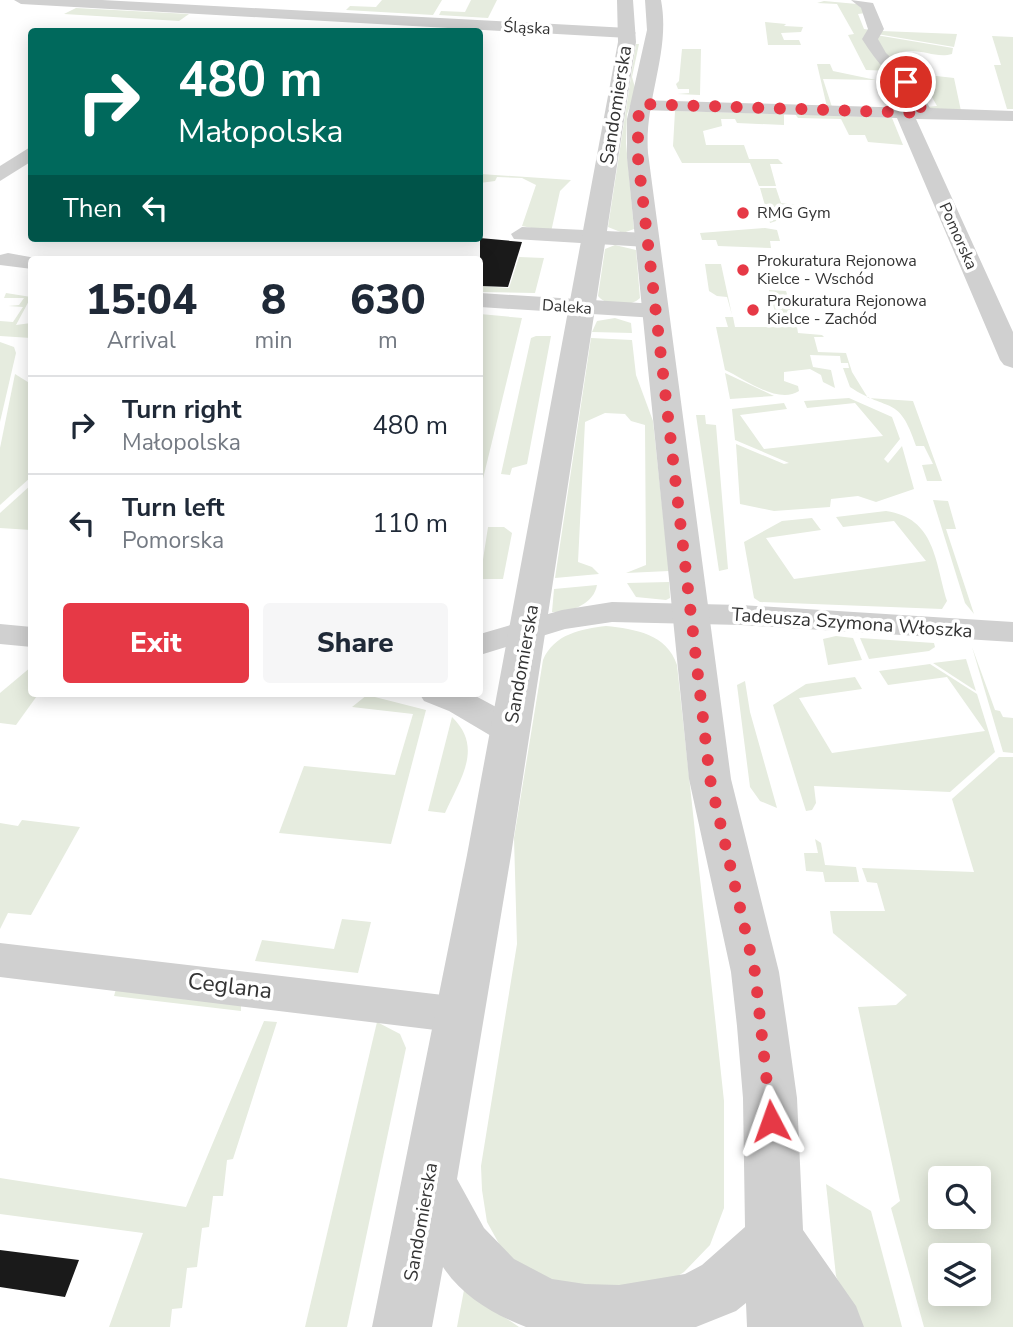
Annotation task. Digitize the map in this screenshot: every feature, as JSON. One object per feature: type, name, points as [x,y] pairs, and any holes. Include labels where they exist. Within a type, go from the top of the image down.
[{"type":"street","name":"Śląska","points":[[21,0],[656,34]]},
{"type":"street","points":[[207,23],[239,0]]},
{"type":"street","name":"Sandomierska","points":[[402,1327],[511,731],[583,309],[628,33],[625,0]]},
{"type":"street","name":"Sandomierska","points":[[653,0],[656,34],[636,137],[710,779],[755,972],[770,1097],[777,1327]]},
{"type":"street","name":"Pomorska","points":[[858,0],[868,6],[876,29],[870,39],[880,56],[906,82],[914,113],[1013,360]]},
{"type":"street","points":[[641,104],[1013,116]]},
{"type":"street","points":[[0,175],[28,155]]},
{"type":"street","points":[[522,234],[648,240]]},
{"type":"street","points":[[8,260],[28,262]]},
{"type":"street","name":"Daleka","points":[[483,300],[583,309],[656,311]]},
{"type":"street","name":"Tadeusza Szymona Włoszka","points":[[483,644],[591,613],[691,613],[1013,632]]},
{"type":"street","points":[[0,634],[28,637]]},
{"type":"street","points":[[447,697],[511,731]]},
{"type":"street","name":"Ceglana","points":[[0,960],[460,1015]]},
{"type":"street","points":[[429,1180],[467,1255],[497,1286],[550,1315],[592,1325],[634,1321],[673,1312],[714,1292],[775,1238],[834,1327]]},
{"type":"shaded area","points":[[382,0],[442,0],[433,15],[346,10],[350,6],[376,7]]},
{"type":"shaded area","points":[[471,0],[497,0],[488,18],[439,15],[441,11],[465,12]]},
{"type":"shaded area","points":[[824,1],[857,4],[866,13],[858,14],[864,29],[871,30],[891,71],[866,70],[848,35],[854,34],[837,4],[817,3]]},
{"type":"shaded area","points":[[76,8],[189,14],[179,21],[64,14]]},
{"type":"shaded area","points":[[765,22],[803,27],[801,32],[781,33],[784,40],[799,40],[801,45],[768,45]]},
{"type":"shaded area","points":[[881,31],[957,34],[954,47],[877,34]]},
{"type":"shaded area","points":[[876,35],[953,48],[952,54],[909,51],[902,52],[904,58],[888,61]]},
{"type":"shaded area","points":[[992,36],[1013,37],[1013,109],[1007,109],[994,65],[1001,65]]},
{"type":"shaded area","points":[[636,44],[639,44],[632,77],[636,91],[627,114],[626,143],[634,229],[623,233],[608,227]]},
{"type":"shaded area","points":[[682,49],[701,49],[700,95],[677,94],[689,93],[689,89],[678,89],[676,84],[679,81]]},
{"type":"shaded area","points":[[817,64],[830,64],[833,71],[876,80],[823,79],[832,107],[827,107]]},
{"type":"shaded area","points":[[919,74],[954,78],[961,111],[933,110],[927,107],[937,106]]},
{"type":"shaded area","points":[[675,111],[784,114],[784,125],[737,123],[735,119],[721,119],[722,126],[703,131],[706,145],[744,145],[749,159],[778,159],[783,164],[770,164],[776,186],[759,186],[750,163],[682,163],[673,146]]},
{"type":"shaded area","points":[[795,114],[892,118],[903,145],[868,142],[865,135],[849,135],[841,119],[798,118]]},
{"type":"shaded area","points":[[483,174],[571,180],[560,191],[551,232],[522,226],[536,185],[522,178],[497,177],[495,181],[483,183]]},
{"type":"shaded area","points":[[760,188],[776,188],[781,203],[795,205],[779,205],[782,219],[770,223]]},
{"type":"shaded area","points":[[765,228],[777,230],[780,241],[770,241],[771,248],[718,246],[716,240],[702,240],[700,233]]},
{"type":"shaded area","points":[[615,245],[636,250],[640,298],[630,303],[612,304],[598,296],[605,249]]},
{"type":"shaded area","points":[[519,257],[544,258],[535,293],[483,292],[483,286],[509,288]]},
{"type":"shaded area","points":[[705,264],[721,264],[732,315],[727,297],[717,296],[709,291]]},
{"type":"shaded area","points":[[769,290],[786,291],[795,320],[778,323]]},
{"type":"shaded area","points":[[6,293],[28,297],[28,303],[16,325],[28,323],[28,338],[0,336],[0,321],[13,322],[23,307],[8,306],[19,305],[24,298],[4,298]]},
{"type":"shaded area","points":[[483,314],[522,318],[483,479]]},
{"type":"shaded area","points":[[725,317],[733,317],[735,327],[797,327],[798,333],[822,335],[824,337],[814,337],[818,352],[846,353],[852,372],[867,397],[850,387],[843,368],[849,368],[848,363],[841,363],[840,356],[810,355],[813,367],[831,370],[835,388],[823,382],[821,375],[810,369],[784,372],[784,381],[798,386],[799,391],[791,394],[772,393],[725,370],[716,327],[728,327]]},
{"type":"shaded area","points":[[615,318],[631,323],[632,333],[592,332],[597,321]]},
{"type":"shaded area","points":[[551,336],[527,464],[512,468],[510,475],[501,474],[531,338]]},
{"type":"shaded area","points":[[591,338],[632,340],[636,375],[653,421],[669,571],[626,573],[646,565],[645,425],[631,421],[625,414],[605,413],[585,422],[578,562],[592,567],[599,574],[555,578]]},
{"type":"shaded area","points":[[0,342],[14,347],[16,353],[0,422]]},
{"type":"shaded area","points":[[725,373],[774,396],[730,399]]},
{"type":"shaded area","points":[[15,374],[28,382],[28,480],[0,505],[0,448]]},
{"type":"shaded area","points":[[849,398],[892,417],[900,439],[884,459],[888,463],[902,446],[914,489],[876,502],[858,496],[831,499],[830,507],[774,511],[740,504],[736,444],[784,464],[789,463],[735,440],[732,409],[784,403],[787,409],[740,415],[764,449],[883,436],[855,403],[807,408],[804,401]]},
{"type":"shaded area","points":[[871,398],[913,401],[942,481],[927,481],[922,465],[933,464],[924,446],[916,446],[904,418],[898,411]]},
{"type":"shaded area","points":[[696,415],[705,415],[706,424],[716,425],[728,569],[719,571]]},
{"type":"shaded area","points":[[28,488],[28,530],[0,528],[0,513]]},
{"type":"shaded area","points":[[933,500],[948,501],[956,529],[946,529],[974,614],[965,603]]},
{"type":"shaded area","points":[[886,511],[915,522],[924,532],[935,557],[947,601],[942,609],[760,602],[754,598],[744,542],[782,521],[812,518],[821,530],[766,538],[794,579],[926,561],[894,521],[843,527],[836,517]]},
{"type":"shaded area","points":[[488,527],[504,527],[512,533],[503,579],[483,579]]},
{"type":"shaded area","points":[[669,582],[670,598],[666,600],[636,597],[627,583]]},
{"type":"shaded area","points":[[597,585],[591,597],[580,606],[552,612],[554,589]]},
{"type":"shaded area","points":[[606,626],[649,635],[666,646],[677,665],[724,1101],[724,1208],[710,1245],[684,1272],[664,1285],[601,1297],[528,1271],[503,1251],[487,1222],[481,1166],[517,944],[514,838],[543,660],[554,644],[569,634]]},
{"type":"shaded area","points":[[836,636],[853,638],[862,660],[828,665],[823,639]]},
{"type":"shaded area","points":[[860,638],[934,643],[935,647],[929,651],[869,659]]},
{"type":"shaded area","points":[[972,647],[995,710],[1000,711],[1003,717],[1013,718],[1013,753],[1003,752]]},
{"type":"shaded area","points":[[966,659],[976,691],[933,663]]},
{"type":"shaded area","points":[[930,664],[977,694],[995,752],[950,792],[814,786],[816,803],[812,810],[806,811],[773,705],[806,684],[855,677],[862,689],[799,698],[832,753],[985,731],[947,677],[888,685],[879,671]]},
{"type":"shaded area","points":[[28,670],[28,697],[36,697],[16,725],[0,723],[0,693]]},
{"type":"shaded area","points":[[745,681],[750,712],[777,808],[760,801],[750,787],[737,685]]},
{"type":"shaded area","points":[[364,697],[375,697],[426,710],[391,844],[279,833],[304,766],[395,775],[413,714],[352,707]]},
{"type":"shaded area","points":[[452,717],[467,740],[466,764],[445,813],[428,811]]},
{"type":"shaded area","points":[[999,757],[1013,757],[1013,1327],[924,1327],[891,1208],[900,1201],[858,1007],[896,1005],[907,995],[833,933],[830,911],[885,911],[877,883],[867,882],[862,868],[974,872],[952,799]]},
{"type":"shaded area","points":[[22,820],[80,827],[31,915],[8,913],[0,929],[0,823],[18,826]]},
{"type":"shaded area","points":[[815,839],[821,843],[825,865],[856,867],[859,882],[825,882],[823,872],[806,871],[804,853],[818,853]]},
{"type":"shaded area","points":[[342,919],[371,922],[358,973],[255,961],[262,940],[334,949]]},
{"type":"shaded area","points":[[116,989],[241,1004],[241,1011],[114,996]]},
{"type":"shaded area","points":[[264,1021],[277,1022],[233,1159],[227,1160],[223,1196],[213,1196],[209,1227],[202,1228],[197,1267],[187,1268],[182,1308],[172,1309],[170,1327],[109,1327],[143,1233],[0,1214],[0,1178],[186,1207]]},
{"type":"shaded area","points":[[377,1022],[400,1034],[406,1048],[347,1327],[305,1327]]},
{"type":"shaded area","points":[[826,1184],[871,1211],[902,1327],[857,1327],[836,1276]]},
{"type":"shaded area","points":[[464,1290],[519,1327],[457,1327]]},
{"type":"building","points":[[483,238],[522,242],[508,287],[483,286],[483,256],[480,256],[480,242],[483,242]]},
{"type":"building","points":[[0,1250],[79,1260],[65,1297],[0,1287]]},
{"type":"place","name":"RMG Gym","points":[[743,213]]},
{"type":"place","name":"Prokuratura Rejonowa Kielce - Wschód","points":[[743,270]]},
{"type":"place","name":"Prokuratura Rejonowa Kielce - Zachód","points":[[753,310]]},
{"type":"route","points":[[771,1121],[755,972],[710,779],[638,158],[638,119],[641,104],[924,113],[906,82]]}]
